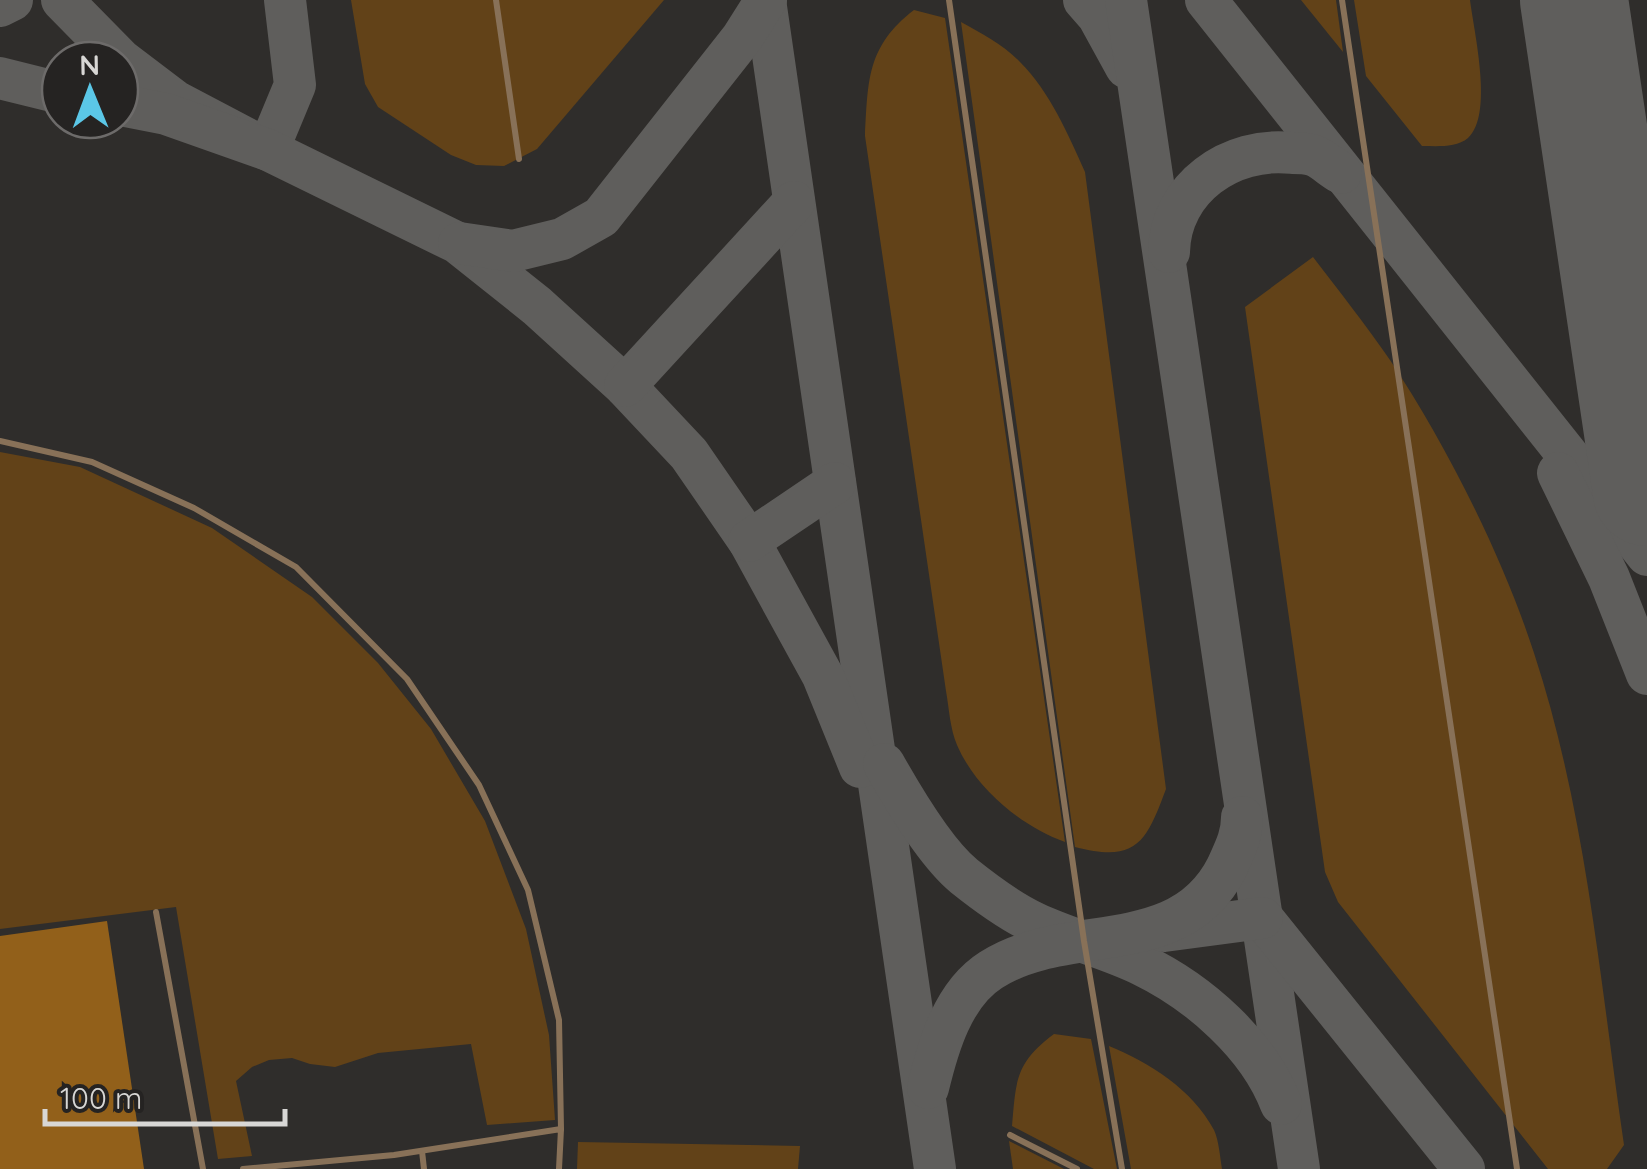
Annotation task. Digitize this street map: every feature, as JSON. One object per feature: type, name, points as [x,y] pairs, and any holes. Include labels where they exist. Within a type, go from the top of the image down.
[{"type":"lane","points":[[496,0],[519,160]]},
{"type":"lane","points":[[948,0],[1082,922],[1122,1169]]},
{"type":"lane","points":[[1342,0],[1517,1169]]},
{"type":"lane","points":[[0,441],[92,462],[194,508],[296,567],[407,680],[479,785],[528,890],[560,1020],[559,1169]]},
{"type":"lane","points":[[156,912],[203,1169]]},
{"type":"lane","points":[[243,1169],[422,1151],[561,1129]]},
{"type":"lane","points":[[1010,1135],[1078,1169]]},
{"type":"lane","points":[[422,1151],[424,1169]]},
{"type":"shaded area","points":[[351,0],[664,0],[537,149],[504,166],[476,165],[451,155],[378,107],[365,84]]},
{"type":"shaded area","points":[[1301,0],[1336,0],[1343,52]]},
{"type":"shaded area","points":[[1354,0],[1470,0],[1481,93],[1476,127],[1468,138],[1452,145],[1422,146],[1366,76]]},
{"type":"shaded area","points":[[914,10],[945,18],[1065,842],[1032,826],[988,791],[965,761],[951,725],[865,136],[873,66],[887,37]]},
{"type":"shaded area","points":[[961,22],[1007,50],[1031,74],[1057,114],[1085,172],[1166,789],[1145,835],[1125,850],[1075,847]]},
{"type":"shaded area","points":[[1313,257],[1390,360],[1432,428],[1490,540],[1534,653],[1567,773],[1599,959],[1624,1145],[1607,1169],[1548,1169],[1338,902],[1325,872],[1245,307]]},
{"type":"shaded area","points":[[0,452],[80,467],[212,528],[312,597],[378,663],[431,729],[485,821],[526,929],[549,1035],[555,1120],[487,1125],[471,1044],[378,1053],[335,1067],[292,1058],[269,1060],[252,1067],[236,1081],[252,1156],[218,1159],[176,907],[0,929]]},
{"type":"shaded area","points":[[107,921],[144,1169],[0,1169],[0,936]]},
{"type":"shaded area","points":[[1054,1034],[1091,1039],[1117,1169],[1094,1169],[1012,1126],[1020,1074],[1032,1054]]},
{"type":"shaded area","points":[[1109,1046],[1154,1069],[1194,1102],[1214,1130],[1222,1169],[1131,1169]]},
{"type":"shaded area","points":[[1009,1141],[1064,1169],[1013,1169]]},
{"type":"shaded area","points":[[578,1142],[800,1146],[798,1169],[577,1169]]},
{"type":"taxiway","points":[[0,6],[12,0]]},
{"type":"taxiway","points":[[62,0],[121,60],[175,101],[268,150],[295,85],[285,0]]},
{"type":"taxiway","points":[[765,0],[935,1169]]},
{"type":"taxiway","points":[[459,243],[513,251],[562,239],[601,217],[742,38],[766,0]]},
{"type":"taxiway","points":[[1084,0],[1098,16],[1126,67]]},
{"type":"taxiway","points":[[1126,0],[1299,1169]]},
{"type":"taxiway","points":[[1206,0],[1647,555]]},
{"type":"taxiway","points":[[0,78],[40,88]]},
{"type":"taxiway","points":[[140,109],[166,114],[268,150],[458,243],[537,306],[625,386],[689,454],[749,541],[823,676],[860,767]]},
{"type":"taxiway","points":[[1169,252],[1180,209],[1192,191],[1227,164],[1269,153],[1304,153],[1341,173]]},
{"type":"taxiway","points":[[625,386],[794,202]]},
{"type":"taxiway","points":[[1558,473],[1609,578],[1647,674]]},
{"type":"taxiway","points":[[749,541],[835,483]]},
{"type":"taxiway","points":[[884,764],[931,839],[964,876],[1026,918],[1129,959],[1163,976],[1205,1005],[1258,1061],[1281,1104]]},
{"type":"taxiway","points":[[928,1088],[949,1022],[978,980],[1021,955],[1152,928],[1181,916],[1206,896],[1227,867],[1242,817]]},
{"type":"taxiway","points":[[1164,931],[1262,918]]},
{"type":"taxiway","points":[[1263,919],[1464,1169]]},
{"type":"runway","points":[[1574,0],[1647,492]]}]
